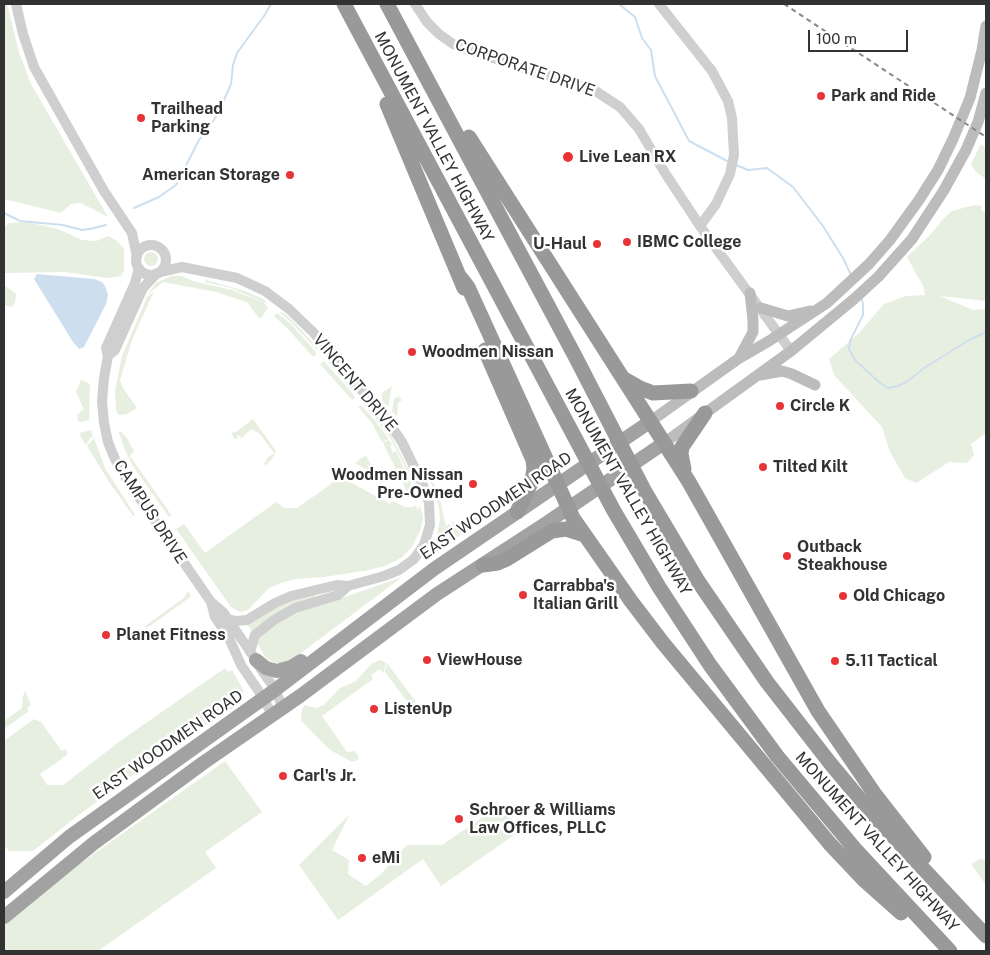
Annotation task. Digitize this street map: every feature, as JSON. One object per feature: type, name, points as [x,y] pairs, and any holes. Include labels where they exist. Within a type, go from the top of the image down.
[{"type":"highway","name":"MONUMENT VALLEY HIGHWAY","points":[[344,4],[614,511],[689,633],[777,756],[855,849],[950,951]]},
{"type":"highway","name":"MONUMENT VALLEY HIGHWAY","points":[[387,4],[576,358],[644,490],[698,581],[739,643],[830,763],[875,817],[986,936]]},
{"type":"highway","points":[[387,4],[422,56],[508,201],[689,482],[818,712],[874,792],[973,921]]},
{"type":"highway","points":[[354,24],[374,76],[461,278],[483,344],[533,460],[532,481],[516,512]]},
{"type":"highway","points":[[461,278],[468,287],[573,518],[631,601],[663,643],[830,844],[865,881],[950,951]]},
{"type":"highway","points":[[624,379],[653,393],[691,391]]},
{"type":"highway","points":[[689,482],[682,463],[682,447],[705,413]]},
{"type":"highway","name":"EAST WOODMEN ROAD","points":[[4,892],[76,832],[269,694],[448,558],[651,421]]},
{"type":"highway","points":[[4,917],[94,843],[437,594],[664,443]]},
{"type":"highway","points":[[483,565],[507,560],[552,531],[566,529],[585,536]]},
{"type":"highway","points":[[253,656],[266,668],[273,671],[288,669],[354,622],[366,619]]},
{"type":"highway","points":[[4,906],[19,890],[20,879]]},
{"type":"main road","name":"EAST WOODMEN ROAD","points":[[651,421],[738,359],[827,303],[869,264],[890,240],[919,200],[945,157],[963,116],[974,82],[986,26]]},
{"type":"main road","points":[[664,443],[791,351],[878,277],[912,239],[934,208],[958,167],[978,122],[986,93]]},
{"type":"main road","points":[[738,359],[750,341],[753,332],[750,292]]},
{"type":"main road","points":[[761,308],[788,316],[816,309]]},
{"type":"main road","points":[[756,376],[782,371],[815,385]]},
{"type":"street","points":[[16,4],[23,34],[34,67],[89,165],[132,233],[150,245],[158,246],[165,255],[166,262],[158,273],[147,274],[139,268],[132,233]]},
{"type":"street","name":"CORPORATE DRIVE","points":[[415,4],[427,22],[453,44],[594,90],[620,107],[639,129],[700,226],[750,292],[791,351]]},
{"type":"street","points":[[659,4],[712,71],[728,101],[734,135],[734,155],[730,174],[716,204],[700,226]]},
{"type":"street","points":[[136,257],[140,250],[150,245]]},
{"type":"street","name":"VINCENT DRIVE","points":[[165,255],[182,267],[248,282],[285,305],[313,332],[390,424],[402,442],[429,503],[431,519],[422,549],[414,559],[399,570],[348,586],[337,585],[291,596],[275,603],[247,620],[236,621],[228,619]]},
{"type":"street","name":"VINCENT DRIVE","points":[[158,273],[182,267]]},
{"type":"street","name":"CAMPUS DRIVE","points":[[139,268],[135,283],[106,350],[108,356],[103,385],[102,408],[106,434],[114,459],[127,480],[211,602],[228,619],[253,656],[278,711]]},
{"type":"street","name":"CAMPUS DRIVE","points":[[108,356],[114,350],[143,288],[158,273]]},
{"type":"street","name":"VINCENT DRIVE","points":[[253,656],[255,635],[274,620],[295,608],[338,594],[348,586]]},
{"type":"street","name":"CAMPUS DRIVE","points":[[211,602],[215,617],[231,642],[241,665],[269,694]]},
{"type":"green space","points":[[4,4],[7,4],[19,52],[31,84],[108,217],[81,203],[71,204],[61,213],[4,199]]},
{"type":"green space","points":[[981,144],[986,148],[986,179],[976,172],[971,164]]},
{"type":"green space","points":[[974,205],[982,206],[981,210],[986,211],[986,301],[940,296],[973,310],[986,309],[986,433],[971,444],[974,455],[967,463],[949,462],[916,483],[905,478],[890,452],[882,427],[834,375],[829,359],[859,333],[884,304],[906,296],[925,295],[923,286],[907,257],[952,211]]},
{"type":"green space","points":[[27,222],[58,229],[82,240],[96,241],[108,236],[117,241],[124,249],[124,270],[121,276],[107,278],[65,272],[4,273],[4,227],[9,223]]},
{"type":"green space","points":[[151,252],[156,254],[158,259],[156,264],[151,266],[146,264],[144,259],[146,254]]},
{"type":"green space","points":[[171,276],[182,276],[193,281],[232,290],[263,302],[268,308],[259,318],[247,302],[216,292],[163,282],[147,295],[156,283]]},
{"type":"green space","points":[[206,280],[245,291],[263,299],[268,304],[231,288],[205,282]]},
{"type":"green space","points":[[4,285],[16,294],[15,303],[11,307],[4,305]]},
{"type":"green space","points":[[154,291],[132,340],[120,380],[123,388],[137,408],[127,414],[118,415],[115,391],[122,356],[147,297]]},
{"type":"green space","points":[[279,312],[284,313],[296,324],[317,347],[318,351],[293,324]]},
{"type":"green space","points":[[277,313],[292,325],[315,351],[316,355],[313,357],[274,316]]},
{"type":"green space","points":[[324,361],[355,398],[352,400],[320,364]]},
{"type":"green space","points":[[327,361],[331,362],[354,389],[356,395]]},
{"type":"green space","points":[[81,380],[90,384],[89,420],[80,422],[77,415],[84,409],[76,392]]},
{"type":"green space","points":[[392,386],[388,407],[382,400],[382,393]]},
{"type":"green space","points":[[398,396],[402,400],[398,403],[397,417],[392,411],[394,399]]},
{"type":"green space","points":[[364,404],[368,406],[388,430],[410,472],[408,473],[391,439]]},
{"type":"green space","points":[[361,405],[389,439],[382,442],[372,423],[358,407]]},
{"type":"green space","points":[[253,419],[276,451],[272,459],[265,466],[266,459],[274,453],[260,434],[251,429],[242,438],[238,435],[238,439],[235,439],[231,433],[236,432]]},
{"type":"green space","points":[[91,430],[93,437],[91,437],[86,445],[80,433]]},
{"type":"green space","points":[[119,432],[127,438],[134,451],[130,456],[170,513],[169,517],[133,466]]},
{"type":"green space","points":[[94,438],[105,468],[135,515],[133,516],[109,482],[87,446]]},
{"type":"green space","points":[[389,440],[392,444],[390,446],[393,453],[396,451],[414,490],[415,497],[410,498],[383,443]]},
{"type":"green space","points":[[366,455],[373,469],[371,472],[355,463]]},
{"type":"green space","points":[[431,473],[434,477],[433,482],[439,496],[446,526],[449,524],[452,526],[452,521],[462,526],[505,494],[509,500],[488,512],[486,516],[477,520],[471,527],[465,528],[459,536],[441,550],[436,545],[440,539],[437,536],[440,519],[439,508],[429,477]]},
{"type":"green space","points":[[341,477],[390,504],[392,501],[405,507],[414,507],[416,505],[417,509],[419,509],[419,506],[421,508],[423,518],[420,531],[412,547],[401,558],[385,566],[364,571],[296,579],[281,583],[269,588],[248,610],[240,612],[231,607],[176,529],[184,524],[205,553],[276,502],[284,508],[297,508]]},
{"type":"green space","points":[[402,577],[293,659],[276,663],[267,659],[256,640],[292,614]]},
{"type":"green space","points":[[188,591],[191,596],[189,598],[147,628],[145,626],[184,598]]},
{"type":"green space","points":[[314,593],[315,598],[252,632],[247,624],[273,607]]},
{"type":"green space","points":[[381,660],[386,663],[384,672],[382,673],[380,669],[371,675],[373,679],[322,716],[347,752],[354,751],[358,755],[358,760],[352,762],[330,750],[310,730],[301,720],[302,709],[305,705],[316,708],[324,705],[340,688],[356,681],[371,664]]},
{"type":"green space","points":[[387,663],[419,706],[413,709],[385,672]]},
{"type":"green space","points":[[225,668],[228,672],[232,670],[244,691],[233,703],[233,708],[176,745],[174,743],[169,749],[33,851],[9,851],[4,845],[4,741],[34,719],[41,722],[62,751],[66,749],[68,752],[66,756],[40,774],[47,785],[63,785],[123,739]]},
{"type":"green space","points":[[25,691],[31,705],[27,708],[29,711],[4,729],[4,721],[22,708]]},
{"type":"green space","points":[[225,761],[262,812],[205,852],[216,868],[98,951],[4,951],[4,926],[64,875]]},
{"type":"green space","points":[[493,810],[527,826],[441,886],[423,859],[338,920],[299,865],[350,814],[332,850],[349,860],[348,874],[366,886],[381,874],[407,845],[442,845]]},
{"type":"green space","points":[[981,858],[986,861],[986,885],[971,864]]},
{"type":"water","points":[[37,274],[94,279],[102,282],[105,286],[108,295],[106,304],[84,347],[79,349],[73,342],[34,279]]},
{"type":"waterway","points":[[134,208],[159,197],[176,185],[199,140],[220,109],[231,84],[233,65],[237,53],[271,4]]},
{"type":"waterway","points":[[619,4],[635,17],[642,38],[651,50],[655,76],[689,141],[729,162]]},
{"type":"waterway","points":[[736,165],[748,170],[767,168],[793,187],[823,226],[851,275]]},
{"type":"waterway","points":[[4,213],[20,221],[63,225],[82,230],[106,225]]},
{"type":"waterway","points":[[861,298],[863,315],[850,341],[849,349],[855,360],[888,388],[908,381],[924,368],[969,340],[986,332]]},
{"type":"railway","points":[[784,4],[986,137]]},
{"type":"place","name":"Park and Ride","points":[[821,96]]},
{"type":"place","name":"Trailhead Parking","points":[[141,118]]},
{"type":"place","name":"Live Lean RX","points":[[568,157]]},
{"type":"place","name":"American Storage","points":[[290,175]]},
{"type":"place","name":"IBMC College","points":[[627,242]]},
{"type":"place","name":"U-Haul","points":[[597,244]]},
{"type":"place","name":"Woodmen Nissan","points":[[412,352]]},
{"type":"place","name":"Circle K","points":[[780,406]]},
{"type":"place","name":"Tilted Kilt","points":[[763,467]]},
{"type":"place","name":"Woodmen Nissan Pre-Owned","points":[[473,484]]},
{"type":"place","name":"Outback Steakhouse","points":[[787,556]]},
{"type":"place","name":"Carrabba's Italian Grill","points":[[523,595]]},
{"type":"place","name":"Old Chicago","points":[[843,596]]},
{"type":"place","name":"Planet Fitness","points":[[106,635]]},
{"type":"place","name":"ViewHouse","points":[[427,660]]},
{"type":"place","name":"5.11 Tactical","points":[[835,661]]},
{"type":"place","name":"ListenUp","points":[[374,709]]},
{"type":"place","name":"Carl's Jr.","points":[[283,776]]},
{"type":"place","name":"Schroer & Williams Law Offices, PLLC","points":[[459,819]]},
{"type":"place","name":"eMi","points":[[362,858]]}]
